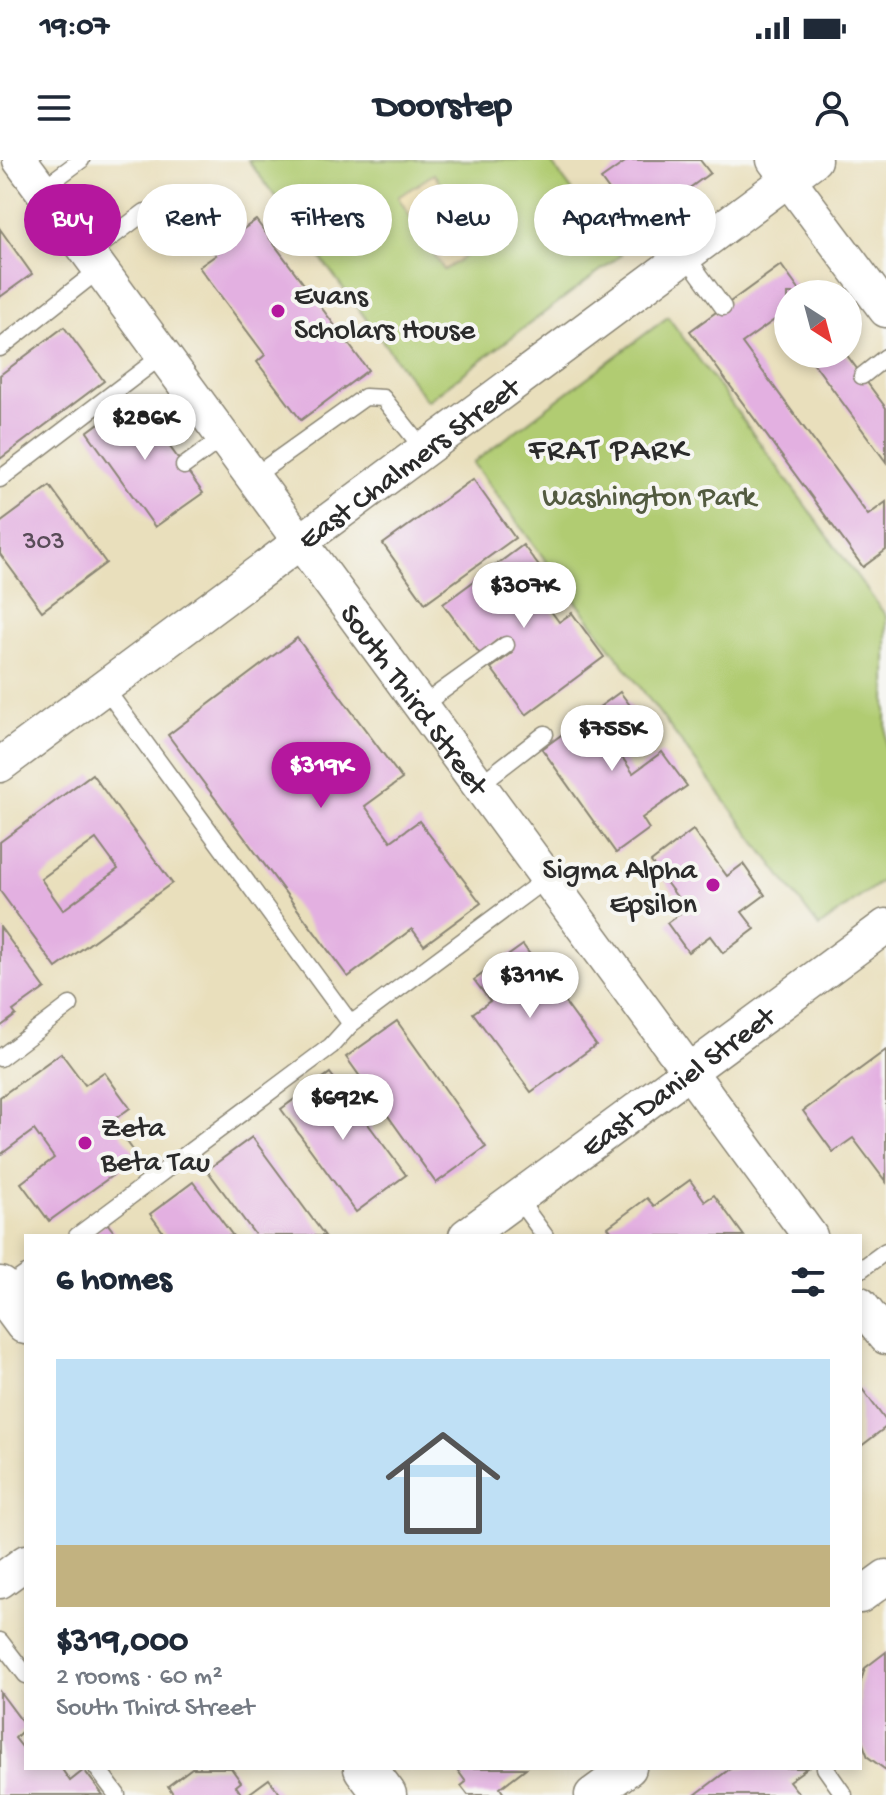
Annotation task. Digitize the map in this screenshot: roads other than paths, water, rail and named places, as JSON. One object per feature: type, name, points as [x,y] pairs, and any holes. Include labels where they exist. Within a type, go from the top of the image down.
[{"type":"street","name":"South Third Street","points":[[20,160],[38,184]]},
{"type":"street","name":"East Chalmers Street","points":[[716,231],[792,166]]},
{"type":"street","points":[[792,166],[886,310]]},
{"type":"street","name":"South Third Street","points":[[91,256],[809,1234]]},
{"type":"street","name":"East Chalmers Street","points":[[0,765],[686,256]]},
{"type":"street","name":"East Daniel Street","points":[[469,1234],[886,926]]},
{"type":"street","points":[[0,1581],[24,1563]]},
{"type":"street","points":[[862,1595],[886,1577]]},
{"type":"street","points":[[366,1770],[385,1795]]},
{"type":"street","points":[[592,1795],[626,1770]]},
{"type":"lane","points":[[49,184],[81,160]]},
{"type":"lane","points":[[0,348],[137,220]]},
{"type":"lane","points":[[686,256],[723,307]]},
{"type":"lane","points":[[0,479],[163,355]]},
{"type":"lane","points":[[862,376],[886,357]]},
{"type":"lane","points":[[253,477],[365,397],[383,398],[424,450]]},
{"type":"lane","points":[[184,466],[224,437]]},
{"type":"lane","points":[[421,706],[506,645]]},
{"type":"lane","points":[[104,687],[351,1024]]},
{"type":"lane","points":[[479,785],[545,734]]},
{"type":"lane","points":[[80,1234],[331,1046],[351,1024],[547,878]]},
{"type":"lane","points":[[0,1058],[70,1005]]},
{"type":"lane","points":[[517,1198],[544,1234]]},
{"type":"lane","points":[[862,1269],[886,1251]]},
{"type":"lane","points":[[0,1641],[24,1672]]},
{"type":"lane","points":[[98,1770],[117,1795]]},
{"type":"lane","points":[[826,1770],[844,1795]]},
{"type":"place","name":"Evans Scholars House","points":[[278,311]]},
{"type":"place","name":"Sigma Alpha Epsilon","points":[[713,885]]},
{"type":"place","name":"Zeta Beta Tau","points":[[85,1143]]},
{"type":"district","name":"FRAT PARK","points":[[609,447]]},
{"type":"park label","name":"Washington Park","points":[[649,495]]}]
